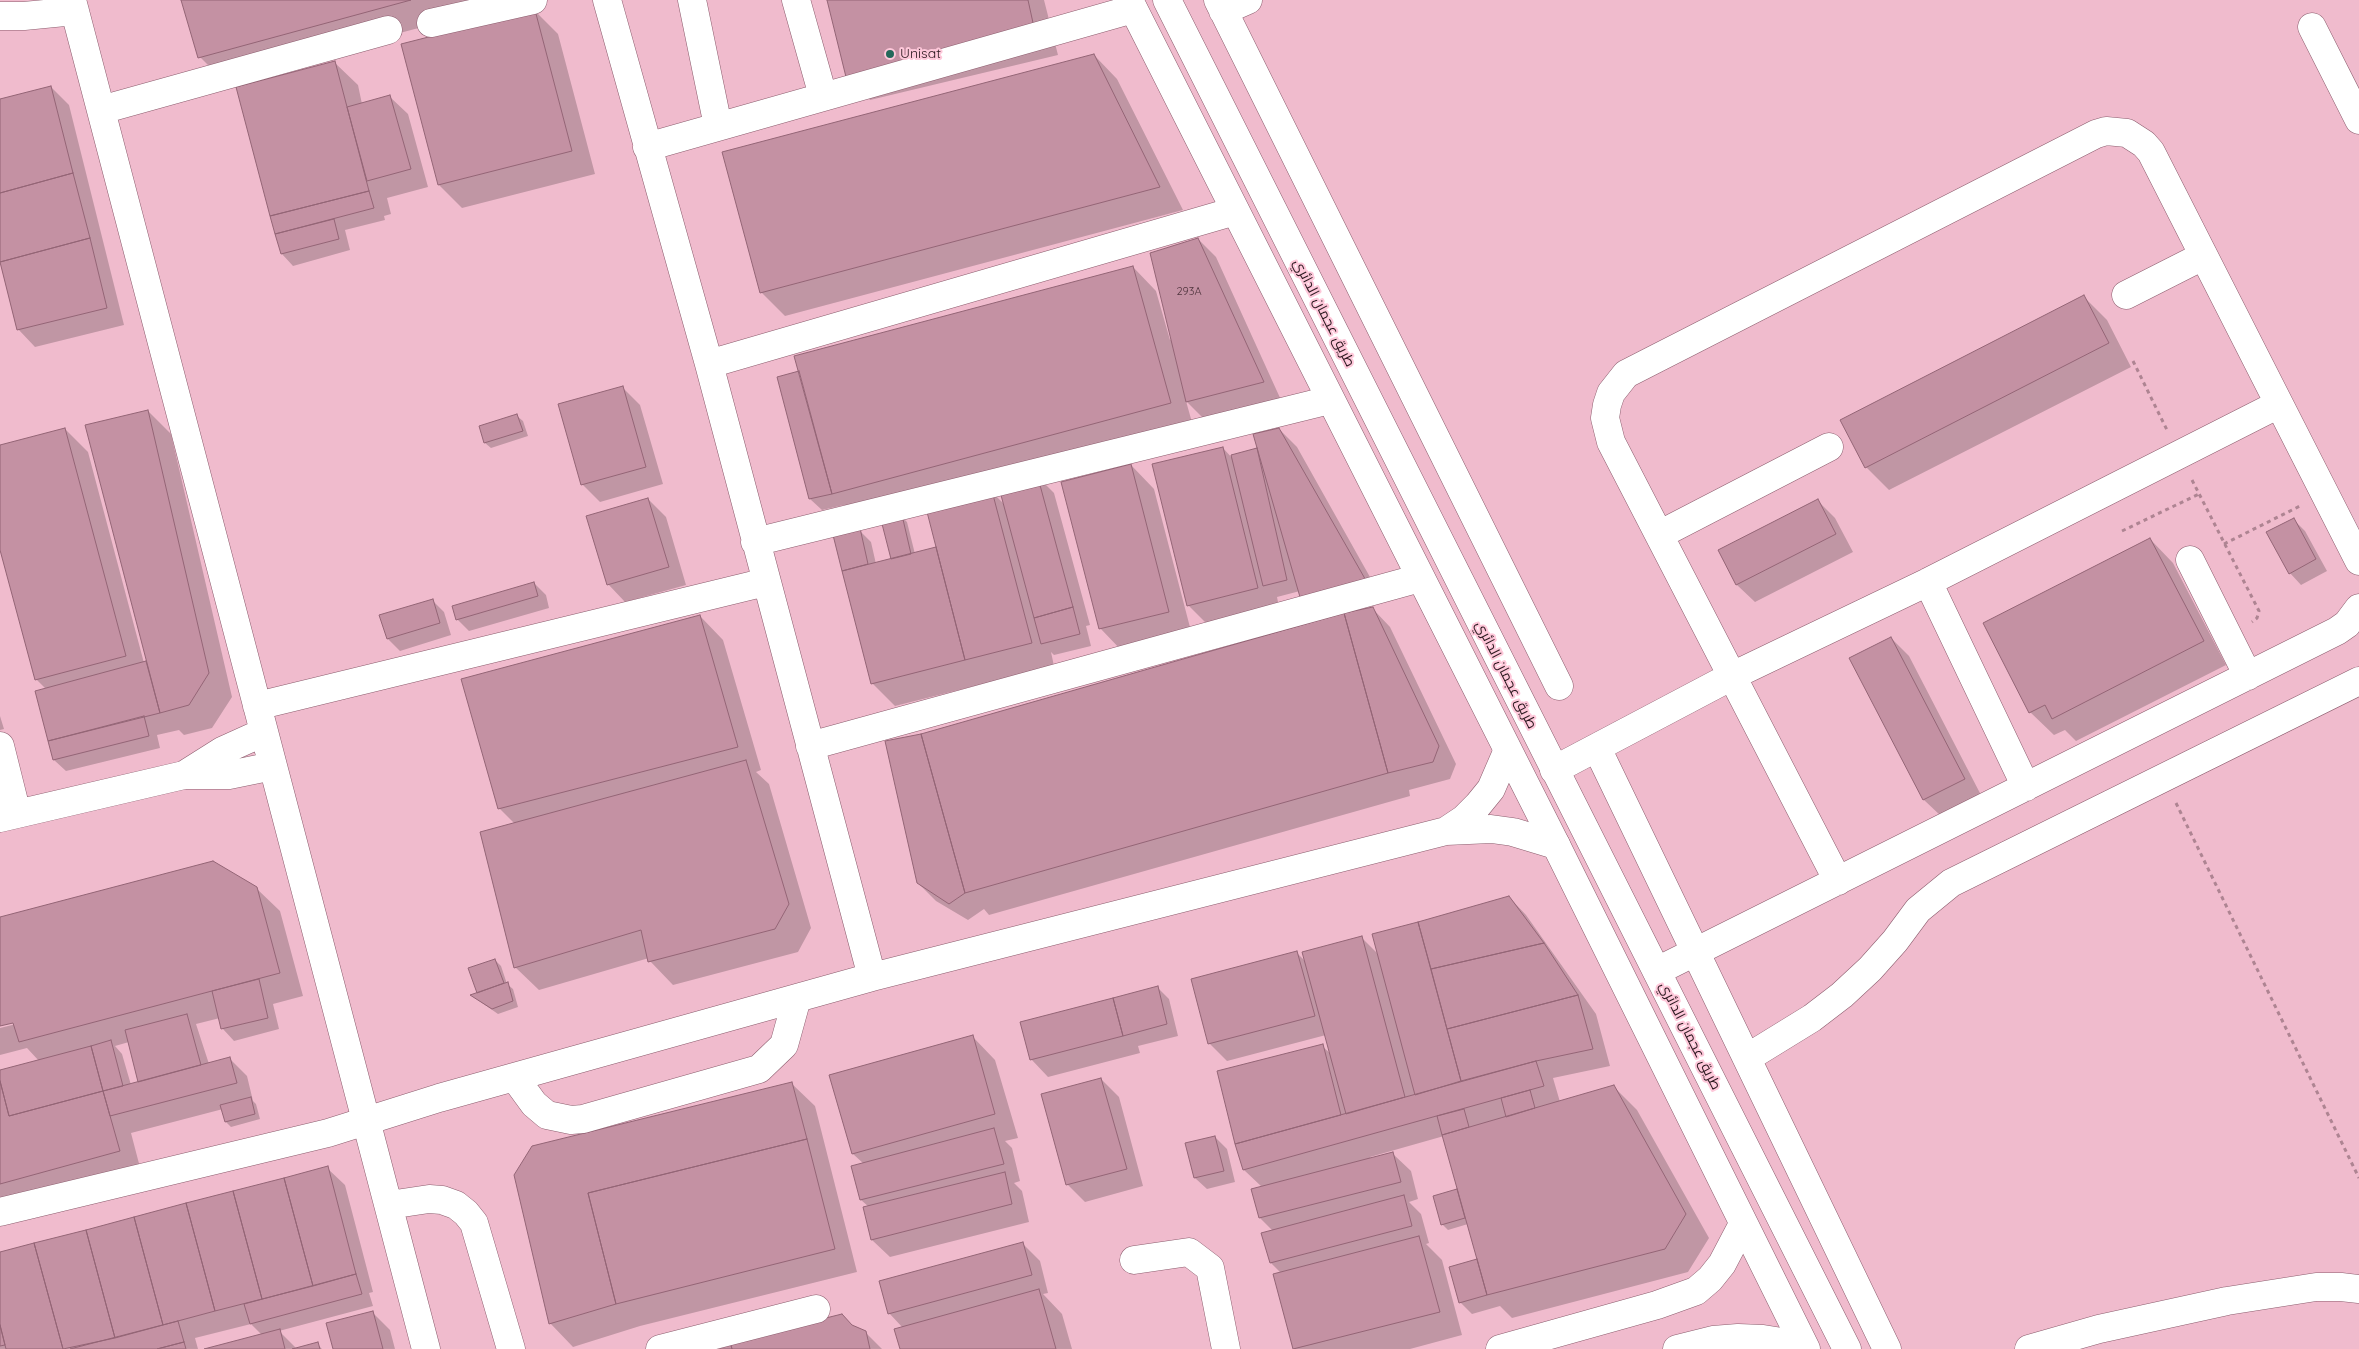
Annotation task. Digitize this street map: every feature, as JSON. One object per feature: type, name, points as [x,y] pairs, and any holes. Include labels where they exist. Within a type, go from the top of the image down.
[{"type":"main road","points":[[431,23],[533,0]]},
{"type":"main road","points":[[608,0],[647,147],[709,364],[872,976]]},
{"type":"main road","points":[[692,0],[718,126]]},
{"type":"main road","points":[[796,0],[823,96]]},
{"type":"main road","name":"طريق عجمان الدائري","points":[[1167,0],[1847,1349]]},
{"type":"main road","points":[[1248,0],[1220,6],[1559,686]]},
{"type":"main road","points":[[0,16],[24,16],[74,5],[426,1349]]},
{"type":"main road","points":[[647,147],[1131,5],[1507,752],[1556,845],[1805,1349]]},
{"type":"main road","points":[[2312,27],[2359,120]]},
{"type":"main road","points":[[101,110],[388,30]]},
{"type":"main road","points":[[1838,881],[1611,442],[1605,418],[1611,393],[1626,374],[2096,134],[2106,131],[2127,133],[2144,144],[2151,152],[2359,561]]},
{"type":"main road","points":[[709,364],[1235,211]]},
{"type":"main road","points":[[2126,295],[2204,256]]},
{"type":"main road","points":[[755,542],[1330,400]]},
{"type":"main road","points":[[1554,770],[1732,676],[1928,582],[2279,404]]},
{"type":"main road","points":[[1659,535],[1829,447]]},
{"type":"main road","points":[[2190,560],[2248,676]]},
{"type":"main road","points":[[810,746],[1420,578]]},
{"type":"main road","points":[[257,706],[766,582]]},
{"type":"main road","points":[[1928,582],[2026,787]]},
{"type":"main road","points":[[1657,971],[2336,631],[2347,624],[2359,608]]},
{"type":"main road","points":[[1747,1058],[1812,1018],[1842,995],[1870,969],[1895,941],[1918,910],[1951,882],[2359,680]]},
{"type":"main road","points":[[184,774],[222,751],[264,732]]},
{"type":"main road","points":[[0,746],[8,816],[184,774],[229,775],[273,766]]},
{"type":"main road","points":[[1596,748],[1887,1349]]},
{"type":"main road","points":[[1446,831],[1478,806],[1491,789],[1507,752]]},
{"type":"main road","points":[[0,1212],[328,1133],[352,1126],[367,1119],[872,976],[1446,831],[1491,828],[1513,832],[1556,845]]},
{"type":"main road","points":[[515,1078],[534,1104],[547,1115],[571,1120],[583,1120],[759,1069],[784,1045],[797,998]]},
{"type":"main road","points":[[389,1205],[429,1199],[442,1200],[456,1205],[466,1213],[474,1223],[511,1349]]},
{"type":"main road","points":[[1500,1349],[1656,1305],[1696,1291],[1710,1279],[1722,1264],[1743,1224]]},
{"type":"main road","points":[[1134,1260],[1189,1252],[1210,1268],[1226,1349]]},
{"type":"main road","points":[[2030,1349],[2099,1329],[2227,1301],[2316,1287],[2359,1289]]},
{"type":"main road","points":[[660,1349],[816,1309]]},
{"type":"main road","points":[[1677,1349],[1713,1340],[1738,1338],[1771,1340],[1805,1349]]},
{"type":"path","points":[[2133,361],[2259,611],[2255,620],[2227,634]]},
{"type":"path","points":[[2122,532],[2199,494]]},
{"type":"path","points":[[2224,544],[2325,494]]},
{"type":"path","points":[[2163,777],[2359,1178]]},
{"type":"building","points":[[181,0],[411,0],[198,58]]},
{"type":"building","name":"Unisat","points":[[827,0],[1028,0],[1035,32],[846,77]]},
{"type":"building","points":[[535,10],[572,151],[438,185],[401,44]]},
{"type":"building","points":[[1094,54],[1160,187],[760,293],[722,152]]},
{"type":"building","points":[[335,61],[369,191],[270,216],[236,87]]},
{"type":"building","points":[[51,86],[73,173],[0,193],[0,99]]},
{"type":"building","points":[[390,95],[411,169],[367,181],[347,107]]},
{"type":"building","points":[[73,173],[90,238],[0,262],[0,193]]},
{"type":"building","points":[[369,191],[374,208],[275,234],[270,216]]},
{"type":"building","points":[[334,219],[339,239],[281,254],[275,234]]},
{"type":"building","points":[[90,238],[107,308],[17,330],[0,262]]},
{"type":"building","points":[[1198,238],[1264,382],[1186,402],[1150,253]]},
{"type":"building","points":[[1133,266],[1171,403],[832,494],[794,356]]},
{"type":"building","points":[[2084,295],[2109,343],[1865,468],[1840,420]]},
{"type":"building","points":[[799,371],[832,494],[809,499],[777,377]]},
{"type":"building","points":[[623,386],[646,467],[581,485],[558,404]]},
{"type":"building","points":[[148,410],[209,673],[189,705],[160,713],[85,425]]},
{"type":"building","points":[[517,414],[523,431],[484,443],[479,426]]},
{"type":"building","points":[[65,428],[126,656],[35,680],[0,550],[0,445]]},
{"type":"building","points":[[1279,428],[1368,584],[1302,604],[1253,434]]},
{"type":"building","points":[[1223,447],[1258,588],[1187,606],[1152,464]]},
{"type":"building","points":[[1257,448],[1287,580],[1263,586],[1231,455]]},
{"type":"building","points":[[1131,464],[1169,612],[1099,629],[1061,482]]},
{"type":"building","points":[[1037,474],[1073,607],[1034,618],[998,484]]},
{"type":"building","points":[[992,491],[1032,643],[965,660],[926,508]]},
{"type":"building","points":[[648,498],[669,567],[607,585],[586,516]]},
{"type":"building","points":[[1818,499],[1836,534],[1736,585],[1718,550]]},
{"type":"building","points":[[902,515],[911,554],[891,559],[881,520]]},
{"type":"building","points":[[2294,518],[2316,559],[2289,574],[2266,532]]},
{"type":"building","points":[[860,528],[868,564],[842,571],[833,535]]},
{"type":"building","points":[[2150,538],[2204,641],[2052,719],[2045,705],[2029,713],[1983,623]]},
{"type":"building","points":[[936,547],[965,660],[871,684],[842,571]]},
{"type":"building","points":[[534,582],[538,596],[456,620],[452,606]]},
{"type":"building","points":[[433,599],[440,623],[387,639],[379,615]]},
{"type":"building","points":[[1073,607],[1080,634],[1041,644],[1034,618]]},
{"type":"building","points":[[1373,607],[1439,746],[1433,762],[1388,773],[1344,613]]},
{"type":"building","points":[[1344,613],[1388,773],[965,893],[921,734]]},
{"type":"building","points":[[700,615],[738,747],[498,809],[461,679]]},
{"type":"building","points":[[1891,637],[1965,779],[1923,800],[1849,658]]},
{"type":"building","points":[[146,661],[160,713],[48,741],[35,691]]},
{"type":"building","points":[[144,716],[149,736],[53,760],[48,741]]},
{"type":"building","points":[[921,734],[965,893],[949,904],[917,883],[885,741]]},
{"type":"building","points":[[746,760],[789,904],[775,929],[648,962],[641,930],[514,968],[480,832]]},
{"type":"building","points":[[213,861],[257,887],[280,973],[19,1042],[13,1023],[0,1026],[0,917]]},
{"type":"building","points":[[1509,896],[1544,943],[1431,969],[1418,922]]},
{"type":"building","points":[[1418,922],[1461,1081],[1415,1095],[1372,934]]},
{"type":"building","points":[[1362,936],[1405,1097],[1346,1114],[1302,952]]},
{"type":"building","points":[[1544,943],[1578,995],[1447,1029],[1431,969]]},
{"type":"building","points":[[1297,951],[1315,1016],[1208,1044],[1191,979]]},
{"type":"building","points":[[495,959],[504,983],[477,993],[468,968]]},
{"type":"building","points":[[259,979],[268,1018],[221,1029],[212,991]]},
{"type":"building","points":[[508,982],[513,1001],[492,1009],[470,995]]},
{"type":"building","points":[[1158,986],[1167,1024],[1123,1036],[1113,998]]},
{"type":"building","points":[[1578,995],[1593,1049],[1536,1061],[1461,1081],[1447,1029]]},
{"type":"building","points":[[1113,998],[1123,1036],[1030,1060],[1020,1022]]},
{"type":"building","points":[[187,1014],[201,1065],[138,1082],[125,1030]]},
{"type":"building","points":[[973,1035],[995,1114],[852,1154],[829,1075]]},
{"type":"building","points":[[111,1040],[123,1086],[103,1091],[91,1046]]},
{"type":"building","points":[[1323,1044],[1341,1115],[1235,1144],[1217,1071]]},
{"type":"building","points":[[91,1046],[103,1091],[9,1116],[0,1081],[0,1070]]},
{"type":"building","points":[[230,1057],[237,1083],[110,1116],[103,1091]]},
{"type":"building","points":[[1536,1061],[1544,1086],[1243,1170],[1235,1144]]},
{"type":"building","points":[[1101,1078],[1127,1169],[1066,1185],[1041,1094]]},
{"type":"building","points":[[0,1081],[9,1116],[103,1091],[120,1151],[0,1184]]},
{"type":"building","points":[[792,1082],[807,1139],[588,1193],[616,1304],[549,1324],[514,1175],[532,1146]]},
{"type":"building","points":[[1614,1085],[1686,1214],[1665,1249],[1487,1295],[1442,1135]]},
{"type":"building","points":[[1530,1090],[1535,1108],[1506,1117],[1501,1098]]},
{"type":"building","points":[[251,1097],[255,1114],[225,1122],[220,1105]]},
{"type":"building","points":[[1464,1109],[1469,1127],[1442,1135],[1437,1116]]},
{"type":"building","points":[[994,1128],[1004,1164],[860,1200],[851,1166]]},
{"type":"building","points":[[1215,1136],[1224,1171],[1194,1178],[1185,1143]]},
{"type":"building","points":[[807,1139],[835,1249],[616,1304],[588,1193]]},
{"type":"building","points":[[1393,1152],[1401,1182],[1259,1218],[1251,1189]]},
{"type":"building","points":[[328,1166],[356,1274],[313,1286],[284,1178]]},
{"type":"building","points":[[1005,1172],[1012,1204],[871,1240],[863,1207]]},
{"type":"building","points":[[284,1178],[313,1286],[262,1299],[233,1191]]},
{"type":"building","points":[[1457,1189],[1465,1218],[1441,1225],[1433,1196]]},
{"type":"building","points":[[233,1191],[262,1299],[215,1311],[186,1203]]},
{"type":"building","points":[[1404,1195],[1412,1226],[1270,1263],[1261,1233]]},
{"type":"building","points":[[186,1203],[215,1311],[163,1325],[134,1217]]},
{"type":"building","points":[[134,1217],[163,1325],[115,1338],[86,1230]]},
{"type":"building","points":[[86,1230],[115,1338],[63,1349],[34,1243]]},
{"type":"building","points":[[1419,1236],[1440,1312],[1293,1349],[1273,1274]]},
{"type":"building","points":[[1023,1242],[1032,1275],[888,1314],[879,1281]]},
{"type":"building","points":[[34,1243],[63,1349],[6,1349],[0,1325],[0,1252]]},
{"type":"building","points":[[1477,1259],[1487,1295],[1459,1303],[1449,1267]]},
{"type":"building","points":[[356,1274],[362,1294],[250,1324],[244,1304]]},
{"type":"building","points":[[1039,1289],[1056,1349],[900,1349],[894,1329]]},
{"type":"building","points":[[373,1311],[383,1349],[333,1349],[326,1323]]},
{"type":"building","points":[[842,1314],[852,1325],[866,1331],[870,1349],[732,1349],[730,1342]]},
{"type":"building","points":[[178,1321],[184,1342],[157,1349],[70,1349]]},
{"type":"building","points":[[0,1325],[5,1345],[0,1346]]},
{"type":"building","points":[[280,1329],[285,1349],[204,1349]]},
{"type":"building","points":[[184,1342],[186,1349],[157,1349]]},
{"type":"building","points":[[318,1342],[320,1349],[292,1349]]},
{"type":"building","points":[[730,1342],[732,1349],[706,1349]]},
{"type":"place","name":"Unisat","points":[[890,54]]}]
